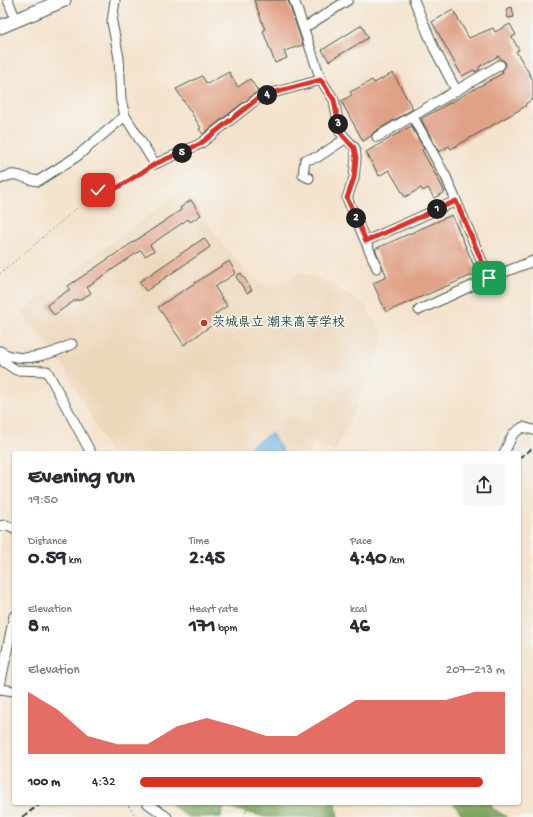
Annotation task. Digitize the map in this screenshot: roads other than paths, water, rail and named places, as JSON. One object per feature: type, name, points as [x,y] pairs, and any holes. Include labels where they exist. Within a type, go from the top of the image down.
[{"type":"highway","points":[[0,27],[64,0]]},
{"type":"street","points":[[8,0],[16,20]]},
{"type":"street","points":[[115,0],[112,22],[119,58],[121,100],[125,116],[155,164],[200,144],[261,96],[321,80]]},
{"type":"street","points":[[294,0],[321,80],[334,100],[340,132],[354,148],[356,158],[354,178],[347,198],[377,268]]},
{"type":"street","points":[[304,28],[348,0]]},
{"type":"street","points":[[414,0],[434,48],[456,90]]},
{"type":"street","points":[[378,137],[500,65]]},
{"type":"street","points":[[0,179],[15,173],[29,180],[38,182],[76,157],[125,116]]},
{"type":"street","points":[[413,117],[446,177],[489,278]]},
{"type":"street","points":[[308,178],[303,175],[305,160],[318,157],[345,139]]},
{"type":"street","points":[[366,241],[456,201]]},
{"type":"street","points":[[420,310],[489,278],[533,261]]},
{"type":"street","points":[[1,352],[20,358],[40,356],[72,344]]},
{"type":"street","points":[[1,352],[4,362],[16,370],[47,371],[90,451]]},
{"type":"street","points":[[505,451],[513,434],[524,427],[533,430]]},
{"type":"street","points":[[0,526],[12,528]]},
{"type":"street","points":[[0,686],[12,626]]},
{"type":"street","points":[[0,690],[12,691]]},
{"type":"street","points":[[150,805],[167,817]]},
{"type":"water","points":[[271,433],[283,451],[244,451]]},
{"type":"railway","points":[[521,457],[533,448]]},
{"type":"railway","points":[[22,817],[39,805]]},
{"type":"place","name":"茨城県立 潮来高等学校","points":[[204,323]]}]
